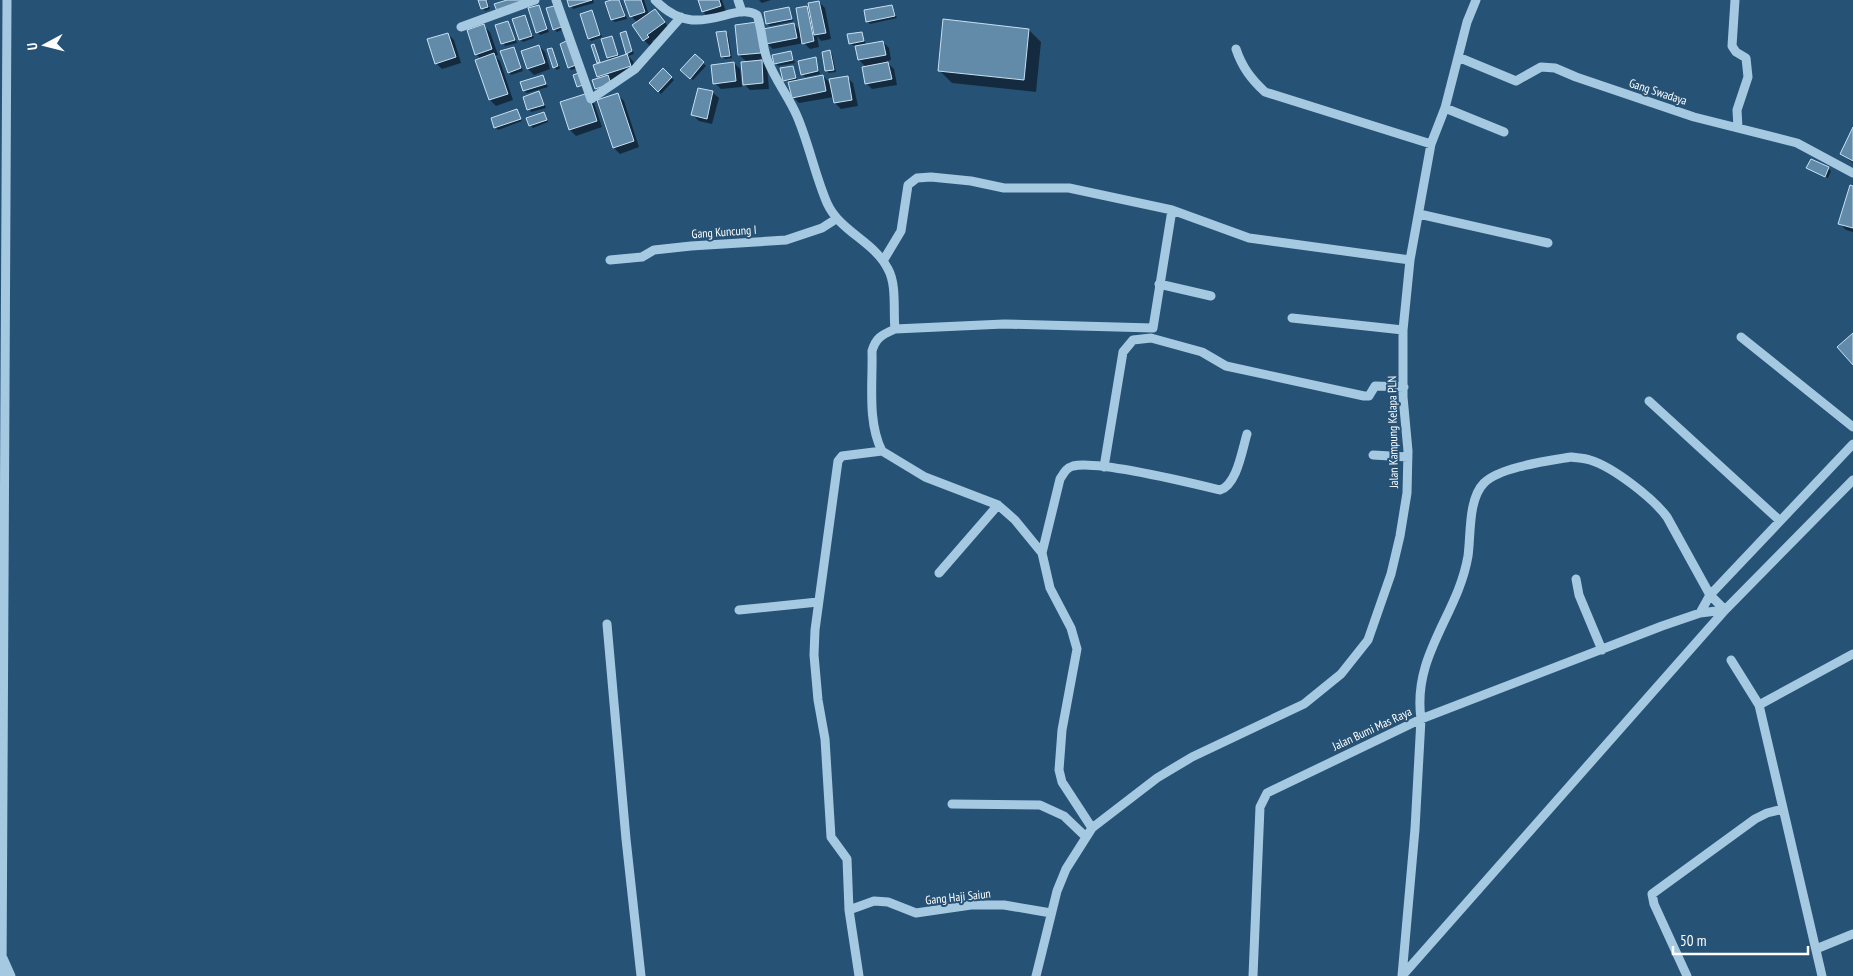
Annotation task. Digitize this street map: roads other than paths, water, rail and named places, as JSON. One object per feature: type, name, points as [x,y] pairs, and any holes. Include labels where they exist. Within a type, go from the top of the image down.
[{"type":"street","points":[[2,976],[1,719],[8,0]]},
{"type":"street","points":[[461,27],[535,0]]},
{"type":"street","points":[[556,0],[591,99],[635,69],[681,17]]},
{"type":"street","points":[[655,0],[661,6],[681,17],[694,21],[709,21],[742,12],[757,15],[767,60],[777,82],[793,108],[808,144],[827,202],[836,219],[869,245],[892,277],[894,329]]},
{"type":"street","points":[[738,0],[742,12]]},
{"type":"street","name":"Jalan Kampung Kelapa PLN","points":[[1036,976],[1056,891],[1066,869],[1092,828],[1164,774],[1223,741],[1280,717],[1304,704],[1341,674],[1368,640],[1388,582],[1400,536],[1407,493],[1408,457],[1404,387],[1404,330],[1410,260],[1431,144],[1445,108],[1467,22],[1476,0]]},
{"type":"street","points":[[1735,0],[1732,46],[1736,52],[1746,58],[1748,78],[1737,110],[1738,128]]},
{"type":"street","points":[[1236,49],[1241,65],[1252,81],[1265,92],[1431,144]]},
{"type":"street","name":"Gang Swadaya","points":[[1458,57],[1516,81],[1541,67],[1555,68],[1644,101],[1797,143],[1853,172]]},
{"type":"street","points":[[1445,108],[1504,132]]},
{"type":"street","points":[[882,261],[902,231],[908,185],[917,178],[950,178],[1004,188],[1069,188],[1172,210],[1249,238],[1410,260]]},
{"type":"street","points":[[1152,338],[1172,210]]},
{"type":"street","points":[[1419,214],[1548,243]]},
{"type":"street","name":"Gang Kuncung I","points":[[610,260],[642,256],[654,250],[786,240],[822,228],[836,219]]},
{"type":"street","points":[[1159,284],[1212,296]]},
{"type":"street","points":[[1292,318],[1404,330]]},
{"type":"street","points":[[1092,828],[1062,782],[1059,770],[1062,730],[1077,649],[1074,634],[1050,588],[1042,553],[1015,520],[998,505],[925,477],[882,451],[873,414],[872,351],[875,341],[880,335],[894,329],[1004,324],[1153,328]]},
{"type":"street","points":[[1741,337],[1853,427]]},
{"type":"street","points":[[1104,467],[1123,352],[1133,340],[1152,338],[1202,352],[1226,366],[1364,396],[1369,396],[1375,386],[1404,387]]},
{"type":"street","points":[[1649,401],[1779,520]]},
{"type":"street","points":[[1042,553],[1060,479],[1067,469],[1075,466],[1104,467],[1220,490],[1226,488],[1232,479],[1247,434]]},
{"type":"street","points":[[1700,613],[1710,595],[1853,444]]},
{"type":"street","points":[[859,976],[849,910],[847,859],[831,837],[825,739],[818,700],[814,655],[818,602],[838,462],[842,456],[882,451]]},
{"type":"street","points":[[1373,455],[1408,457]]},
{"type":"street","points":[[1402,976],[1415,829],[1421,719],[1419,702],[1423,672],[1428,654],[1456,595],[1466,564],[1473,502],[1484,482],[1502,474],[1543,462],[1571,457],[1590,460],[1606,468],[1658,505],[1667,517],[1710,595],[1724,610]]},
{"type":"street","points":[[1402,976],[1724,610],[1853,480]]},
{"type":"street","points":[[939,573],[998,505]]},
{"type":"street","points":[[1576,579],[1580,595],[1602,650]]},
{"type":"street","points":[[739,610],[818,602]]},
{"type":"street","name":"Jalan Bumi Mas Raya","points":[[1252,976],[1260,807],[1267,793],[1421,719],[1662,626],[1700,613],[1724,610]]},
{"type":"street","points":[[607,624],[628,858],[642,976]]},
{"type":"street","points":[[1758,705],[1853,654]]},
{"type":"street","points":[[1731,660],[1758,705],[1822,976]]},
{"type":"street","points":[[952,804],[1040,804],[1064,816],[1086,837]]},
{"type":"street","points":[[1687,976],[1654,904],[1652,894],[1755,819],[1767,813],[1783,809]]},
{"type":"street","name":"Gang Haji Saiun","points":[[849,910],[874,901],[888,902],[916,913],[971,906],[1004,905],[1051,913]]},
{"type":"street","points":[[1816,949],[1853,934]]},
{"type":"street","points":[[2,956],[11,976]]}]
